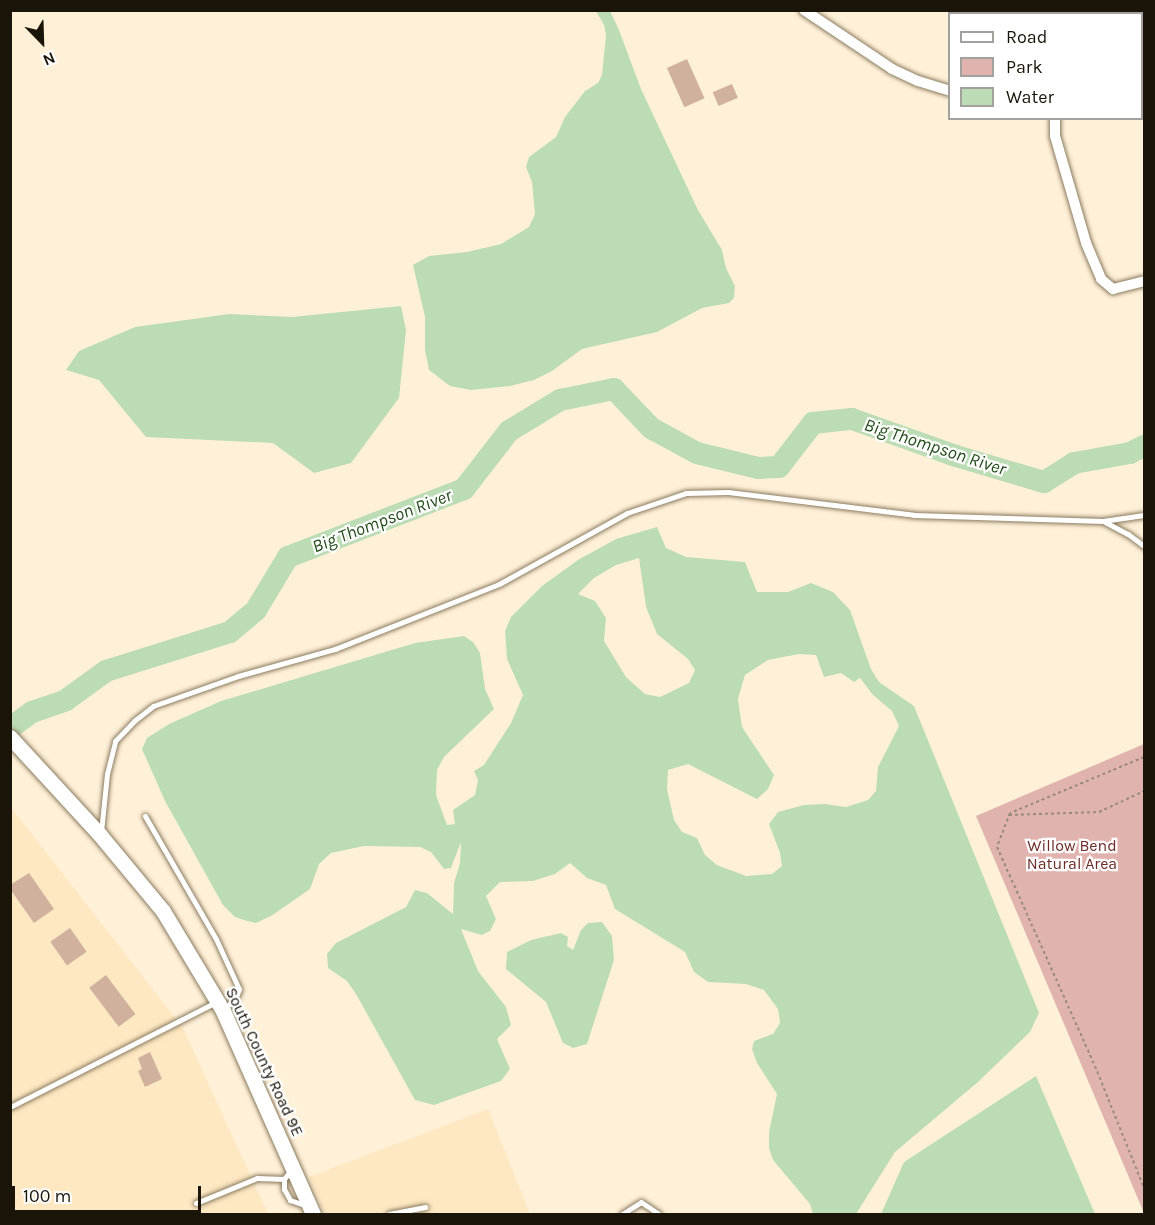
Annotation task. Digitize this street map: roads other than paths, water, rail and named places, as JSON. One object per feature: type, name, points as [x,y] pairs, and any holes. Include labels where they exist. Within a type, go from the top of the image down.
[{"type":"street","points":[[804,10],[892,69],[918,81],[948,90]]},
{"type":"street","points":[[1055,120],[1058,146],[1086,243],[1101,279],[1113,289],[1144,281]]},
{"type":"street","name":"South County Road 9E","points":[[10,737],[100,835],[163,911],[220,1006],[288,1173],[311,1211]]},
{"type":"lane","points":[[100,835],[107,774],[115,741],[134,721],[153,706],[238,676],[335,649],[499,584],[627,513],[687,493],[728,492],[914,515],[1103,521],[1144,515]]},
{"type":"lane","points":[[1103,521],[1128,534],[1144,546]]},
{"type":"lane","points":[[10,1107],[234,999],[239,988],[216,939],[145,816]]},
{"type":"lane","points":[[196,1203],[257,1178],[288,1173]]},
{"type":"lane","points":[[622,1215],[641,1202],[659,1215]]},
{"type":"lane","points":[[389,1215],[425,1207]]},
{"type":"water","points":[[596,11],[610,11],[641,89],[698,210],[722,250],[726,268],[735,286],[734,298],[729,303],[702,308],[657,332],[582,349],[552,371],[534,380],[510,386],[471,390],[450,386],[429,370],[425,350],[425,317],[413,265],[429,256],[467,252],[501,244],[529,227],[535,214],[532,182],[526,167],[529,157],[556,137],[565,117],[585,91],[598,83],[602,75],[606,35],[604,25]]},
{"type":"water","points":[[1144,11],[1144,42],[1143,12],[1073,12]]},
{"type":"water","points":[[401,306],[406,330],[399,398],[351,463],[314,473],[273,443],[146,437],[99,380],[66,370],[79,351],[135,327],[229,314],[292,317]]},
{"type":"water","points":[[657,527],[666,548],[686,557],[745,562],[757,592],[788,592],[811,583],[833,592],[850,610],[871,669],[879,682],[914,706],[1039,1013],[1030,1032],[978,1082],[895,1152],[856,1214],[813,1214],[810,1204],[773,1160],[769,1148],[769,1132],[777,1094],[757,1063],[752,1049],[754,1041],[773,1034],[780,1023],[778,1009],[764,990],[746,984],[708,982],[694,972],[685,952],[615,909],[606,885],[587,878],[570,863],[555,874],[533,881],[500,882],[486,896],[496,919],[490,931],[482,935],[461,929],[478,971],[506,1007],[511,1025],[497,1039],[510,1069],[501,1081],[434,1105],[415,1100],[356,994],[347,981],[328,968],[327,954],[336,943],[406,907],[415,890],[427,893],[453,914],[454,883],[460,863],[461,842],[451,868],[444,869],[431,852],[420,847],[364,846],[331,853],[319,864],[310,889],[271,916],[256,923],[247,921],[235,917],[223,905],[165,801],[142,749],[147,738],[169,724],[221,701],[415,643],[464,636],[473,642],[480,653],[485,689],[494,709],[444,757],[437,770],[436,795],[447,825],[455,824],[453,810],[475,795],[478,780],[474,771],[484,765],[511,723],[523,695],[507,659],[505,631],[511,617],[542,586],[578,560],[616,539]],"holes":[[[639,558],[646,607],[657,634],[688,659],[695,670],[689,683],[660,697],[645,694],[626,677],[604,641],[606,618],[595,601],[578,594],[594,578],[616,565]],[[799,654],[816,655],[824,677],[841,673],[854,682],[860,678],[873,695],[892,711],[899,726],[878,767],[876,791],[868,800],[846,807],[825,804],[804,805],[778,812],[769,824],[780,853],[782,866],[772,874],[746,876],[717,865],[705,855],[697,838],[682,832],[674,820],[667,789],[668,770],[688,764],[757,799],[768,789],[774,775],[742,727],[738,699],[745,675],[768,660]]]},
{"type":"water","points":[[602,922],[612,936],[614,960],[587,1044],[573,1048],[563,1043],[546,1002],[506,969],[507,952],[531,940],[561,933],[568,937],[567,946],[573,950],[581,930],[588,923]]},
{"type":"water","points":[[1036,1076],[1095,1214],[881,1214],[904,1162]]},
{"type":"waterway","name":"Big Thompson River","points":[[10,728],[32,712],[66,700],[106,671],[230,632],[256,610],[288,557],[464,489],[509,431],[560,400],[614,389],[651,428],[697,453],[758,468],[779,467],[813,423],[852,419],[956,456],[1044,482],[1074,463],[1130,453],[1144,446]]},
{"type":"park label","name":"Willow Bend Natural Area","points":[[1072,855]]}]
